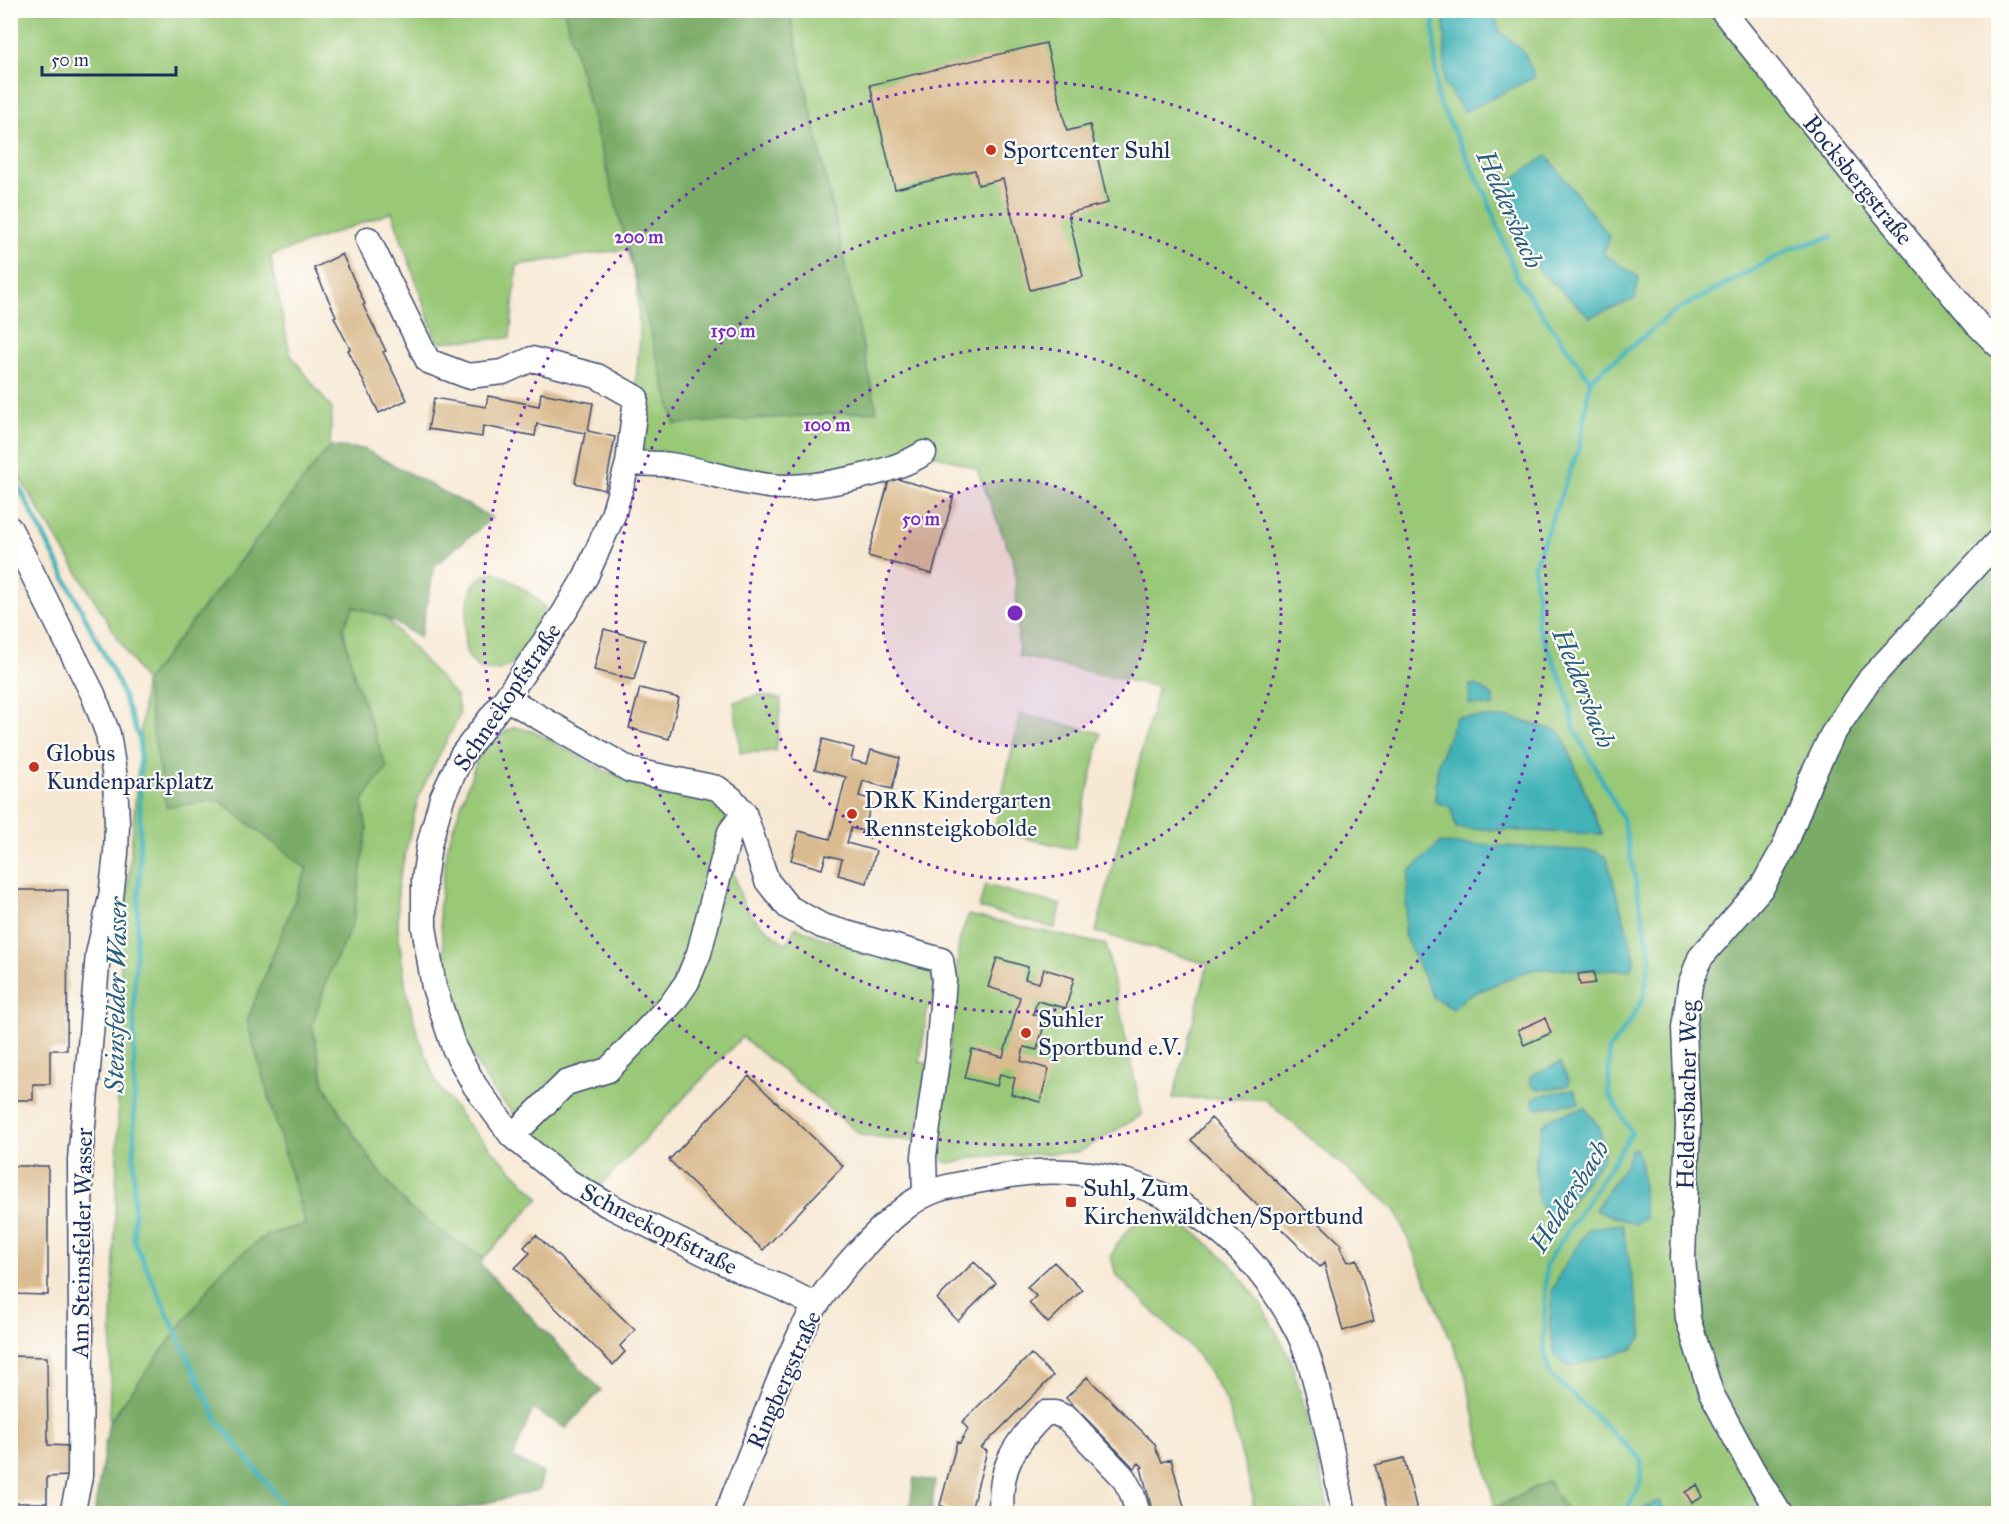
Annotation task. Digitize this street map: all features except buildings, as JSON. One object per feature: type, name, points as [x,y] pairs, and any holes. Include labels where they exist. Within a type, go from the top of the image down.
[{"type":"street","name":"Bocksbergstraße","points":[[1722,10],[1869,194],[1977,324],[1998,345]]},
{"type":"street","name":"Schneekopfstraße","points":[[368,239],[428,361],[468,375],[503,372],[532,359],[597,376],[636,398],[628,463],[613,515],[586,576],[564,613],[506,698],[462,755],[442,798],[429,845],[424,880],[424,927],[434,987],[454,1048],[475,1086],[512,1136],[569,1182],[608,1205],[706,1254],[816,1305]]},
{"type":"street","points":[[628,463],[668,464],[769,486],[805,487],[871,474],[911,461],[924,453]]},
{"type":"street","name":"Am Steinsfelder Wasser","points":[[10,529],[93,694],[108,734],[115,778],[116,854],[111,897],[98,954],[80,1160],[80,1477],[72,1514]]},
{"type":"street","name":"Heldersbacher Weg","points":[[1780,1514],[1752,1469],[1711,1393],[1688,1319],[1683,1258],[1688,1126],[1684,1028],[1690,985],[1700,958],[1762,887],[1784,848],[1810,781],[1832,735],[1870,679],[1998,541]]},
{"type":"street","points":[[506,698],[630,770],[717,788],[732,799],[744,813],[767,881],[788,907],[822,926],[857,938],[884,943],[941,960],[944,980],[938,1053],[924,1156],[925,1194]]},
{"type":"street","points":[[512,1136],[566,1083],[608,1070],[673,1002],[687,982],[699,953],[730,832],[744,813]]},
{"type":"street","name":"Ringbergstraße","points":[[727,1514],[782,1370],[816,1305],[843,1269],[894,1217],[925,1194],[945,1186],[1004,1176],[1060,1171],[1105,1177],[1154,1190],[1179,1202],[1212,1224],[1240,1249],[1261,1274],[1298,1332],[1313,1373],[1331,1444],[1344,1514]]},
{"type":"street","points":[[1002,1514],[1005,1466],[1030,1427],[1045,1413],[1055,1413],[1067,1418],[1124,1477],[1132,1493],[1138,1514]]},
{"type":"green space","points":[[10,11],[564,11],[675,424],[877,411],[789,11],[1722,11],[1998,345],[1998,541],[1790,1513],[1568,1513],[1548,1482],[1495,1508],[1465,1373],[1396,1211],[1264,1099],[1173,1098],[1208,964],[1096,932],[1158,687],[1019,656],[1015,566],[977,469],[918,449],[805,487],[628,463],[640,339],[637,285],[627,249],[517,265],[510,338],[437,342],[392,212],[270,256],[290,354],[332,409],[330,446],[145,682],[11,464]],"holes":[[[1561,732],[1602,834],[1457,828],[1451,807],[1435,801],[1438,764]],[[1422,861],[1629,970],[1533,969],[1467,996],[1404,935],[1409,872]]]},
{"type":"green space","points":[[564,11],[789,11],[877,411],[675,424]]},
{"type":"green space","points":[[330,446],[364,449],[492,518],[435,565],[420,637],[385,617],[354,607],[343,628],[354,676],[387,768],[362,802],[367,830],[353,923],[329,974],[312,1025],[324,1084],[344,1120],[373,1163],[408,1207],[450,1238],[484,1258],[480,1264],[601,1390],[566,1428],[533,1409],[513,1458],[543,1473],[539,1490],[434,1513],[100,1513],[95,1509],[109,1422],[224,1268],[265,1236],[305,1224],[247,1021],[307,869],[219,800],[166,807],[145,682]]},
{"type":"green space","points":[[1998,541],[1998,1513],[1790,1513],[1759,1465],[1688,1319],[1690,985],[1727,928],[1832,735]]},
{"type":"green space","points":[[496,572],[539,601],[546,615],[540,629],[520,657],[503,668],[488,670],[475,664],[470,658],[465,645],[465,628],[473,586],[480,578]]},
{"type":"green space","points":[[354,607],[385,617],[456,696],[460,714],[419,795],[398,884],[398,931],[406,989],[417,1032],[437,1084],[468,1125],[539,1198],[484,1258],[450,1238],[408,1207],[373,1163],[344,1120],[324,1084],[312,1025],[329,974],[367,830],[362,802],[386,768],[354,676],[343,628]]},
{"type":"green space","points":[[145,682],[219,800],[307,869],[247,1021],[305,1224],[265,1236],[224,1268],[109,1422],[118,1125],[117,1018]]},
{"type":"green space","points":[[759,695],[781,699],[776,751],[740,753],[734,702]]},
{"type":"green space","points":[[1020,714],[1101,733],[1074,849],[994,831]]},
{"type":"green space","points":[[514,727],[535,732],[603,770],[639,784],[673,788],[729,806],[719,854],[729,864],[744,904],[752,916],[786,944],[796,927],[819,937],[928,968],[940,984],[937,1005],[928,1005],[920,1062],[929,1064],[915,1141],[861,1135],[742,1037],[599,1187],[531,1134],[491,1088],[463,1039],[449,989],[439,911],[447,846],[477,759],[494,738]]},
{"type":"green space","points":[[985,885],[1061,905],[1055,928],[979,908]]},
{"type":"green space","points":[[968,915],[1106,945],[1142,1115],[1079,1152],[972,1157],[956,1163],[945,1162],[940,1155],[959,941]]},
{"type":"green space","points":[[1158,1214],[1195,1232],[1229,1262],[1260,1303],[1290,1358],[1311,1429],[1329,1513],[1253,1513],[1253,1495],[1226,1400],[1198,1355],[1116,1275],[1111,1256],[1120,1241],[1134,1224]]},
{"type":"green space","points":[[914,1478],[935,1481],[931,1513],[909,1513]]},
{"type":"green space","points":[[1548,1481],[1568,1513],[1496,1513],[1495,1508]]},
{"type":"water","points":[[1443,11],[1493,11],[1499,30],[1524,52],[1535,77],[1464,112],[1444,83]]},
{"type":"water","points":[[1547,156],[1610,237],[1603,254],[1639,277],[1635,299],[1590,317],[1538,269],[1520,235],[1501,186]]},
{"type":"water","points":[[1470,685],[1476,685],[1493,696],[1493,707],[1469,704]]},
{"type":"water","points":[[1456,717],[1512,718],[1561,732],[1602,834],[1456,828],[1451,807],[1435,802],[1438,764]]},
{"type":"water","points":[[1440,843],[1596,851],[1607,859],[1635,959],[1630,970],[1533,969],[1467,996],[1453,1009],[1433,997],[1404,935],[1409,872]]},
{"type":"water","points":[[1560,1063],[1569,1081],[1567,1086],[1539,1090],[1531,1084],[1530,1076]]},
{"type":"water","points":[[1574,1089],[1579,1103],[1535,1108],[1533,1097]]},
{"type":"water","points":[[1584,1107],[1600,1128],[1604,1157],[1563,1213],[1549,1219],[1538,1201],[1535,1160],[1542,1126],[1554,1116]]},
{"type":"water","points":[[1636,1148],[1641,1166],[1645,1217],[1635,1224],[1595,1210],[1627,1162],[1631,1149]]},
{"type":"water","points":[[1622,1224],[1643,1336],[1632,1349],[1568,1367],[1555,1356],[1550,1327],[1552,1291],[1564,1266],[1589,1228]]},
{"type":"water","points":[[1660,1501],[1666,1513],[1638,1513],[1637,1511]]},
{"type":"waterway","name":"Heldersbach","points":[[1433,10],[1437,98],[1486,195],[1517,278],[1590,380],[1580,445],[1534,566],[1538,603],[1537,624],[1566,690],[1574,728],[1623,819],[1651,957],[1643,999],[1609,1050],[1609,1094],[1632,1133],[1546,1264],[1544,1343],[1549,1373],[1641,1459],[1640,1485],[1628,1507],[1631,1514]]},
{"type":"waterway","points":[[1590,380],[1675,311],[1793,248],[1832,237]]},
{"type":"waterway","name":"Steinsfelder Wasser","points":[[10,463],[19,487],[118,682],[140,741],[140,866],[134,994],[134,1241],[217,1420],[291,1514]]},
{"type":"place","name":"Sportcenter Suhl","points":[[991,150]]},
{"type":"place","name":"Globus Kundenparkplatz","points":[[34,767]]},
{"type":"place","name":"DRK Kindergarten Rennsteigkobolde","points":[[852,814]]},
{"type":"place","name":"Suhler Sportbund e.V.","points":[[1026,1033]]},
{"type":"place","name":"Suhl, Zum Kirchenwäldchen/Sportbund","points":[[1071,1202]]}]
